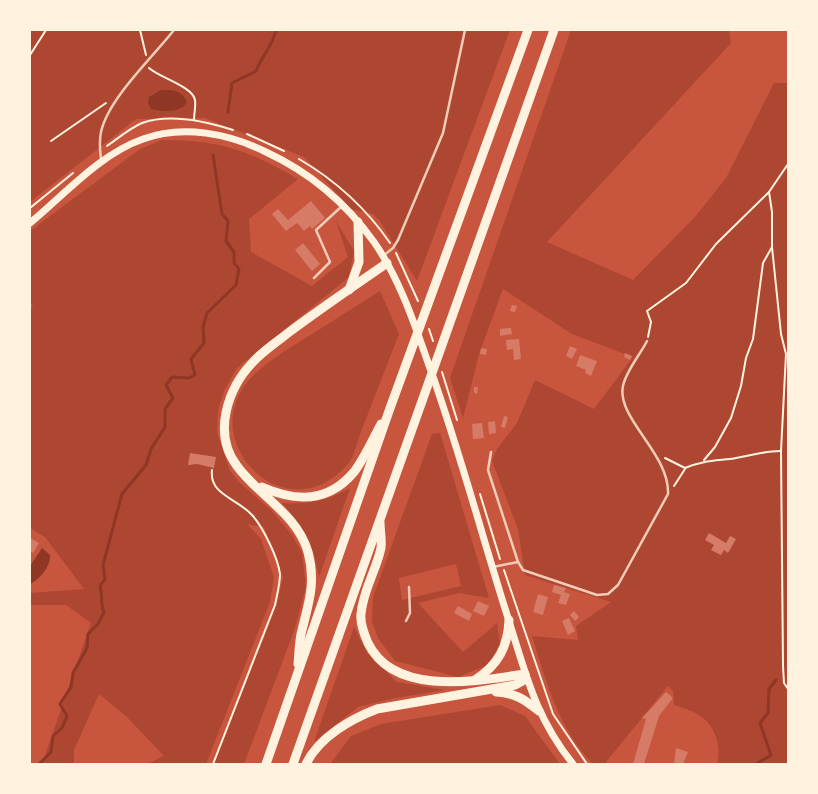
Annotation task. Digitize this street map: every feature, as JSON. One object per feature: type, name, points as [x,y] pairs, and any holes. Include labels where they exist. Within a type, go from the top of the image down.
[{"type":"highway","points":[[266,764],[390,411],[528,30]]},
{"type":"highway","points":[[293,764],[379,517],[554,30]]},
{"type":"highway","points":[[349,290],[359,262],[358,222]]},
{"type":"highway","points":[[296,682],[301,632],[310,604],[311,568],[308,550],[290,518],[235,464],[225,432],[226,414],[232,392],[254,361],[349,290],[385,260]]},
{"type":"highway","points":[[255,485],[290,498],[306,498],[330,490],[342,483],[355,471],[390,411]]},
{"type":"highway","points":[[379,517],[381,547],[364,597],[360,616],[364,634],[372,650],[386,666],[402,674],[430,680],[473,681],[526,677]]},
{"type":"highway","points":[[473,681],[488,671],[498,660],[508,636],[509,620]]},
{"type":"highway","points":[[306,764],[337,729],[357,717],[400,704],[515,685],[526,677]]},
{"type":"highway","points":[[484,691],[512,693],[524,698],[538,711]]},
{"type":"main road","points":[[30,223],[101,163],[144,138],[181,132],[217,135],[252,145],[275,156],[311,178],[343,205],[358,222],[385,260],[407,304],[446,414],[538,711],[547,729],[573,764]]},
{"type":"lane","points":[[101,163],[100,134],[104,119],[118,95],[146,65],[174,30]]},
{"type":"lane","points":[[385,260],[393,248],[443,133],[465,30]]},
{"type":"lane","points":[[314,278],[330,262],[316,230],[343,205]]},
{"type":"lane","points":[[491,452],[488,470],[518,562],[523,570],[597,595],[608,594],[618,585],[668,494],[669,482],[656,454],[624,405],[622,394],[623,384],[647,341]]},
{"type":"lane","points":[[492,567],[518,562]]},
{"type":"lane","points":[[406,621],[410,612],[409,587]]},
{"type":"path","points":[[30,55],[46,30]]},
{"type":"path","points":[[140,30],[146,54],[146,65],[157,75],[180,85],[193,95],[195,100],[194,120]]},
{"type":"path","points":[[51,141],[118,95]]},
{"type":"path","points":[[647,341],[651,322],[647,311],[686,283],[716,244],[769,192],[788,164]]},
{"type":"path","points":[[769,192],[772,212],[772,247],[781,334],[786,354],[781,452],[783,666],[784,683],[788,689]]},
{"type":"path","points":[[704,460],[715,447],[734,410],[746,358],[753,340],[763,263],[772,247]]},
{"type":"path","points":[[393,248],[418,301]]},
{"type":"path","points":[[428,327],[434,346]]},
{"type":"path","points":[[440,365],[458,422]]},
{"type":"path","points":[[668,494],[685,468],[704,460],[730,459],[767,451],[781,452]]},
{"type":"path","points":[[656,454],[685,468]]},
{"type":"path","points":[[212,470],[211,478],[214,488],[252,515],[264,531],[280,577],[275,605],[213,764]]},
{"type":"path","points":[[479,489],[534,666],[553,714],[587,764]]},
{"type":"shaded area","points":[[30,30],[510,30],[417,281],[379,220],[373,214],[351,209],[304,157],[205,118],[136,119],[30,202]]},
{"type":"shaded area","points":[[571,30],[729,30],[731,43],[547,242],[633,280],[695,217],[726,178],[774,83],[788,83],[788,764],[717,764],[719,752],[714,732],[701,716],[674,705],[673,691],[668,686],[606,762],[608,764],[593,764],[571,736],[548,687],[532,636],[578,640],[576,626],[611,602],[525,575],[518,529],[492,461],[497,449],[517,423],[535,380],[594,409],[633,357],[572,334],[503,289],[479,354],[463,418],[450,378]]},
{"type":"shaded area","points":[[161,90],[177,92],[187,102],[176,110],[161,111],[151,109],[148,103],[149,97]]},
{"type":"shaded area","points":[[162,140],[201,142],[233,149],[264,161],[298,179],[249,219],[251,252],[312,286],[348,257],[336,221],[354,251],[349,277],[237,368],[224,391],[218,411],[217,432],[230,471],[239,482],[271,510],[292,535],[302,553],[306,587],[294,631],[244,764],[214,764],[276,607],[283,577],[264,527],[247,524],[261,539],[274,577],[270,602],[206,764],[147,764],[164,756],[126,716],[99,694],[74,750],[74,764],[42,764],[91,623],[66,605],[30,605],[30,593],[84,589],[45,537],[30,528],[30,310],[33,306],[30,302],[30,231],[140,149]]},
{"type":"shaded area","points":[[380,291],[399,334],[352,458],[347,465],[323,483],[299,489],[276,485],[256,472],[241,453],[233,430],[235,405],[248,381],[277,356]]},
{"type":"shaded area","points":[[440,433],[489,598],[459,593],[418,603],[463,652],[497,623],[500,644],[488,665],[458,677],[395,661],[378,638],[372,622],[373,597],[432,434]],"holes":[[[456,564],[461,586],[402,600],[399,578]]]},
{"type":"shaded area","points":[[350,488],[319,577],[314,554],[302,529],[282,503],[317,501]]},
{"type":"shaded area","points":[[42,548],[50,555],[49,563],[41,576],[30,584],[30,566]]},
{"type":"shaded area","points":[[354,627],[367,653],[397,682],[445,690],[395,698],[358,707],[314,742]]},
{"type":"shaded area","points":[[500,705],[525,716],[560,764],[330,764],[351,736],[381,724]]},
{"type":"building","points":[[311,201],[325,218],[312,229],[310,226],[304,231],[297,223],[286,231],[272,214],[278,209],[288,220]]},
{"type":"building","points":[[303,243],[320,264],[312,271],[295,250]]},
{"type":"building","points":[[512,305],[517,306],[515,312],[510,311]]},
{"type":"building","points":[[511,328],[512,334],[500,336],[500,329]]},
{"type":"building","points":[[519,339],[521,359],[514,360],[513,349],[507,350],[506,340]]},
{"type":"building","points":[[570,346],[577,349],[572,359],[566,356]]},
{"type":"building","points":[[481,348],[487,349],[486,355],[480,354]]},
{"type":"building","points":[[625,353],[632,356],[630,360],[624,357]]},
{"type":"building","points":[[580,355],[597,361],[591,376],[585,373],[586,370],[576,366]]},
{"type":"building","points":[[474,387],[478,387],[477,394],[474,393]]},
{"type":"building","points":[[504,416],[508,417],[505,428],[501,427]]},
{"type":"building","points":[[495,421],[496,433],[489,434],[488,422]]},
{"type":"building","points":[[482,423],[484,438],[473,439],[472,424]]},
{"type":"building","points":[[190,453],[216,457],[214,468],[197,464],[188,465]]},
{"type":"building","points":[[709,533],[726,543],[730,536],[736,539],[728,553],[724,550],[721,555],[711,550],[714,545],[705,540]]},
{"type":"building","points":[[30,538],[39,543],[33,553],[30,551]]},
{"type":"building","points":[[554,585],[566,588],[564,592],[570,594],[566,605],[558,603],[561,595],[552,592]]},
{"type":"building","points":[[538,594],[548,597],[543,615],[533,612]]},
{"type":"building","points":[[478,601],[489,606],[484,616],[473,611]]},
{"type":"building","points":[[458,606],[472,614],[469,621],[454,613]]},
{"type":"building","points":[[574,611],[579,617],[575,621],[570,615]]},
{"type":"building","points":[[569,618],[575,631],[568,635],[562,621]]},
{"type":"building","points":[[666,692],[673,698],[659,716],[644,764],[633,764],[646,719],[642,718]]},
{"type":"building","points":[[676,748],[688,752],[683,764],[674,764]]},
{"type":"waterway","points":[[228,112],[232,83],[256,71],[276,30]]},
{"type":"waterway","points":[[39,764],[51,752],[53,736],[62,728],[67,716],[60,704],[71,687],[73,673],[87,648],[88,634],[98,624],[104,612],[100,586],[105,579],[103,565],[122,494],[146,465],[151,449],[165,427],[165,409],[173,398],[166,385],[172,377],[189,378],[195,375],[191,359],[204,343],[203,327],[207,313],[236,285],[239,269],[234,263],[234,252],[226,241],[228,221],[222,214],[213,155]]},
{"type":"waterway","points":[[756,764],[771,755],[760,723],[768,713],[769,689],[776,680]]}]
